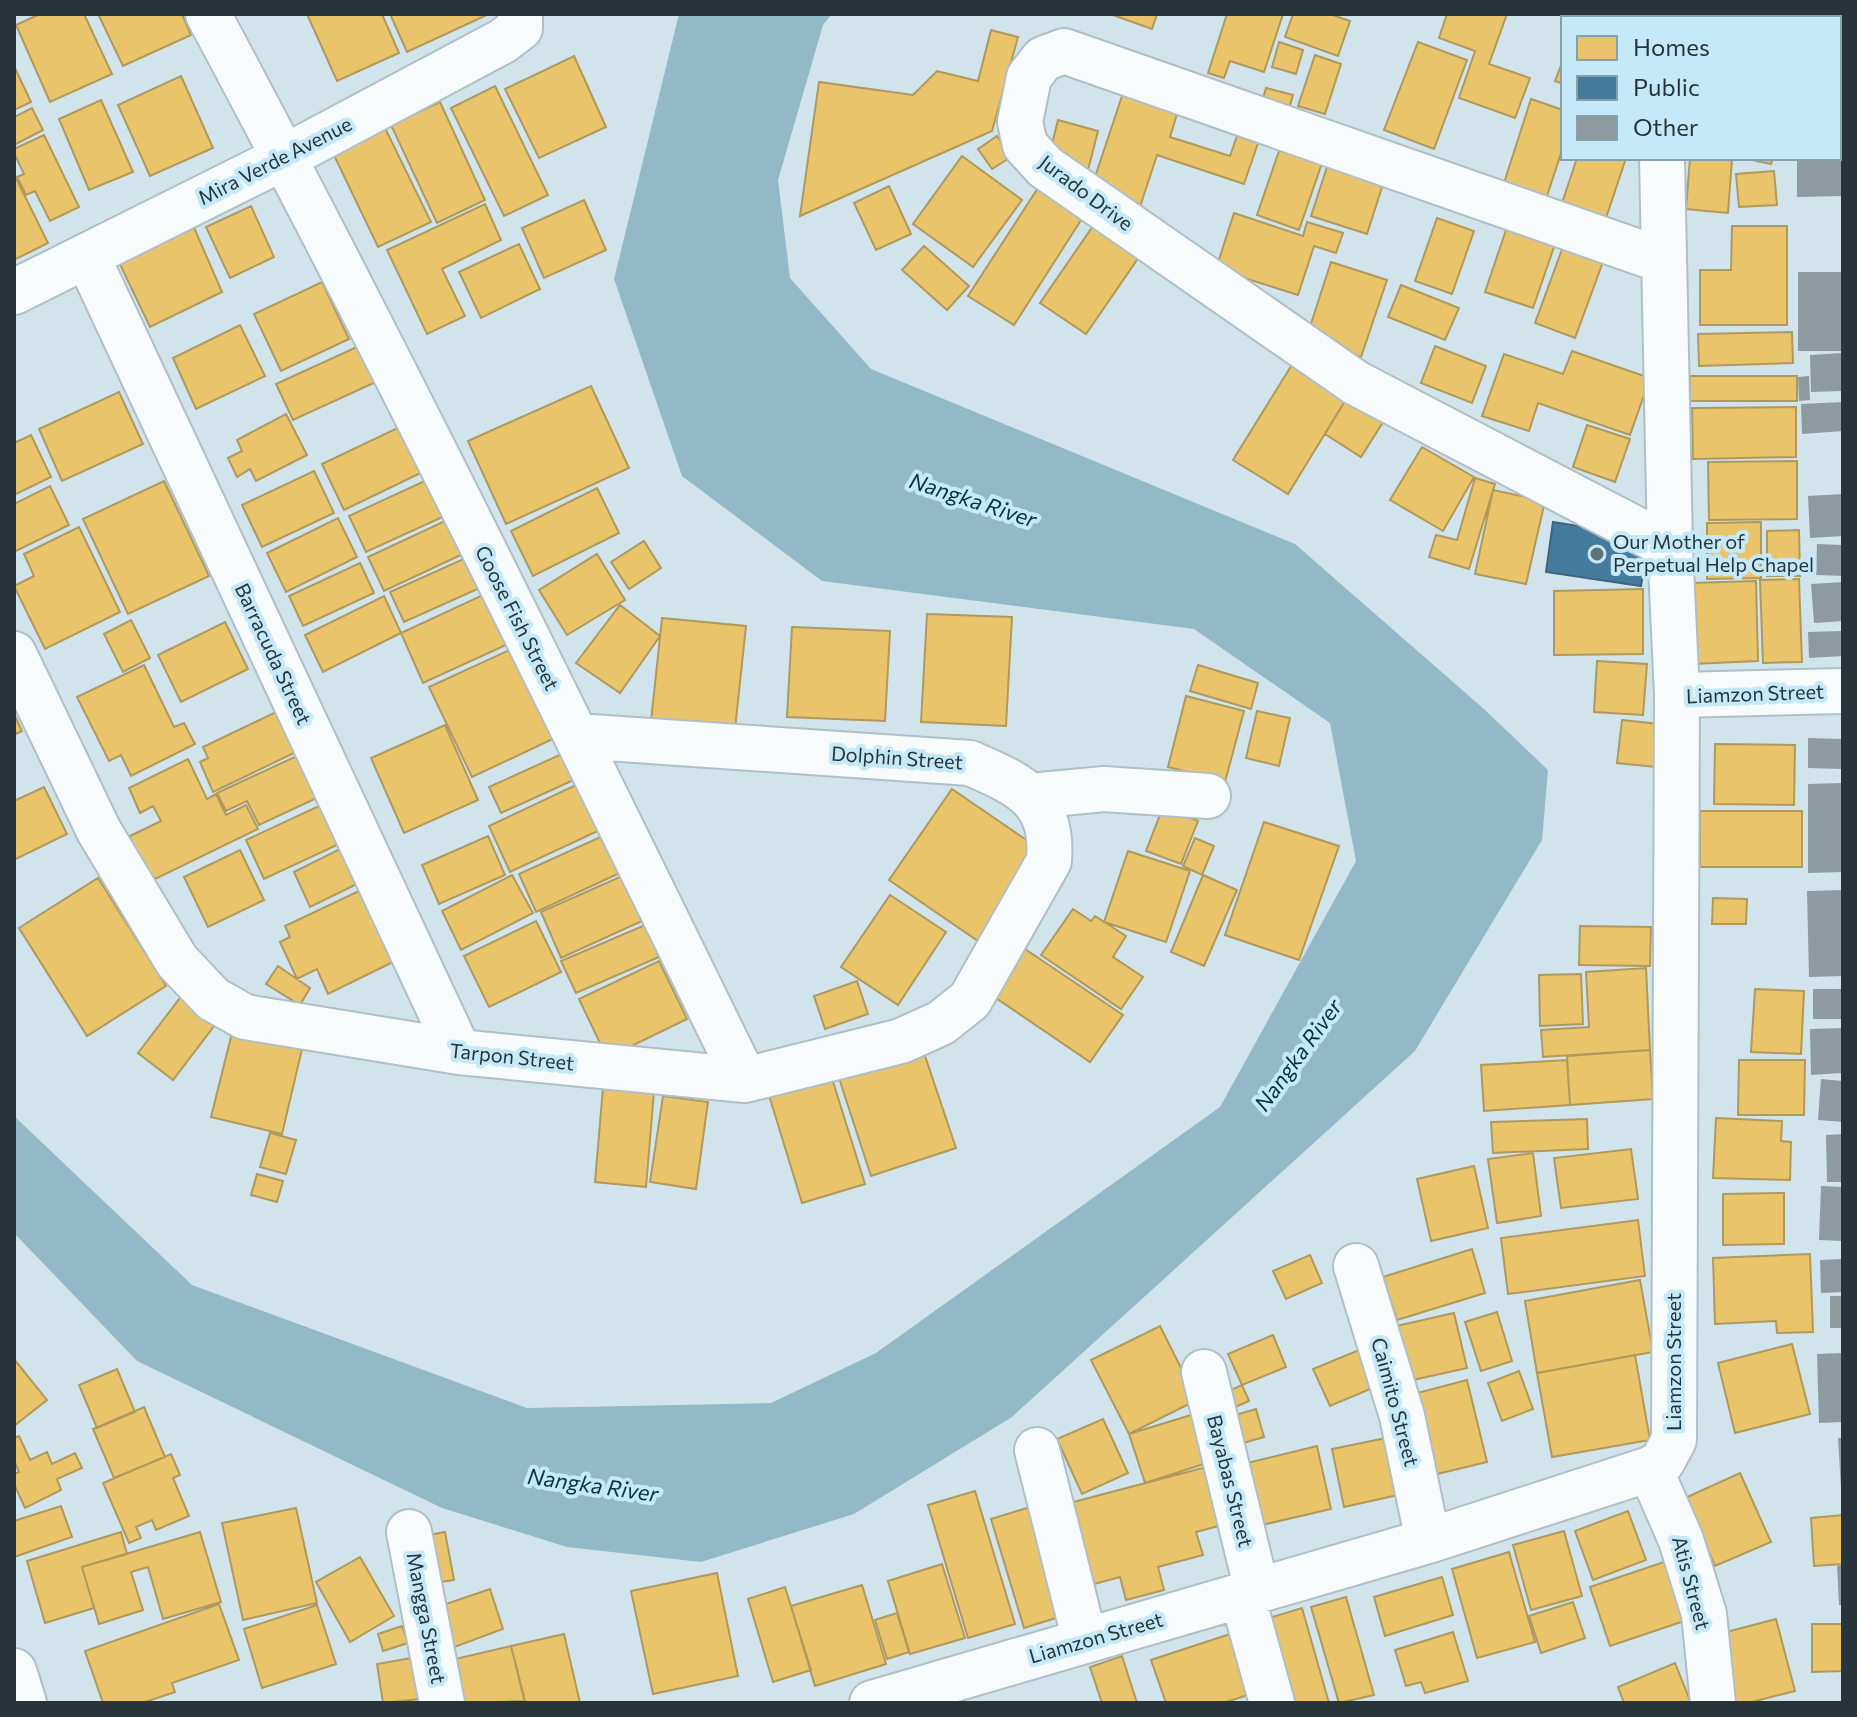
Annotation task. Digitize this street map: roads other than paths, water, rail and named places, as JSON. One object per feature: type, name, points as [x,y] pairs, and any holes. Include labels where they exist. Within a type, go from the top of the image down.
[{"type":"street","name":"Goose Fish Street","points":[[208,14],[285,157],[577,736],[745,1080]]},
{"type":"street","name":"Mira Verde Avenue","points":[[14,292],[285,157],[515,34],[520,28],[520,14]]},
{"type":"street","name":"Jurado Drive","points":[[1664,261],[1064,51],[1043,59],[1029,77],[1020,122],[1025,145],[1045,167],[1356,383],[1670,547]]},
{"type":"street","points":[[1662,160],[1670,547],[1677,695]]},
{"type":"street","name":"Barracuda Street","points":[[87,256],[459,1052]]},
{"type":"street","name":"Tarpon Street","points":[[14,654],[99,831],[177,961],[195,984],[229,1011],[245,1017],[459,1052],[745,1080],[901,1041],[941,1023],[970,1000],[1049,861],[1051,834],[1044,814],[1031,796]]},
{"type":"street","name":"Liamzon Street","points":[[872,1703],[1428,1541],[1650,1469],[1662,1462],[1674,1440],[1677,695],[1843,691]]},
{"type":"street","name":"Dolphin Street","points":[[577,736],[970,763],[1013,782],[1031,796]]},
{"type":"street","points":[[1031,796],[1104,789],[1208,796]]},
{"type":"street","name":"Caimito Street","points":[[1356,1266],[1402,1416],[1428,1541]]},
{"type":"street","name":"Bayabas Street","points":[[1204,1372],[1272,1703]]},
{"type":"street","points":[[1037,1450],[1085,1641]]},
{"type":"street","name":"Atis Street","points":[[1650,1469],[1681,1540],[1704,1614],[1713,1703]]},
{"type":"street","name":"Mangga Street","points":[[409,1532],[442,1703]]},
{"type":"street","points":[[14,1671],[24,1703]]},
{"type":"water","name":"Nangka River","points":[[679,14],[832,14],[823,25],[778,180],[790,278],[871,369],[1295,544],[1484,709],[1548,770],[1542,840],[1415,1051],[1012,1417],[854,1514],[701,1562],[567,1547],[442,1508],[137,1361],[14,1233],[14,1116],[192,1285],[527,1408],[771,1403],[876,1353],[1220,1107],[1356,861],[1330,723],[1194,629],[822,581],[682,476],[614,279]]},
{"type":"place","name":"Our Mother of Perpetual Help Chapel","points":[[1597,554]]}]
